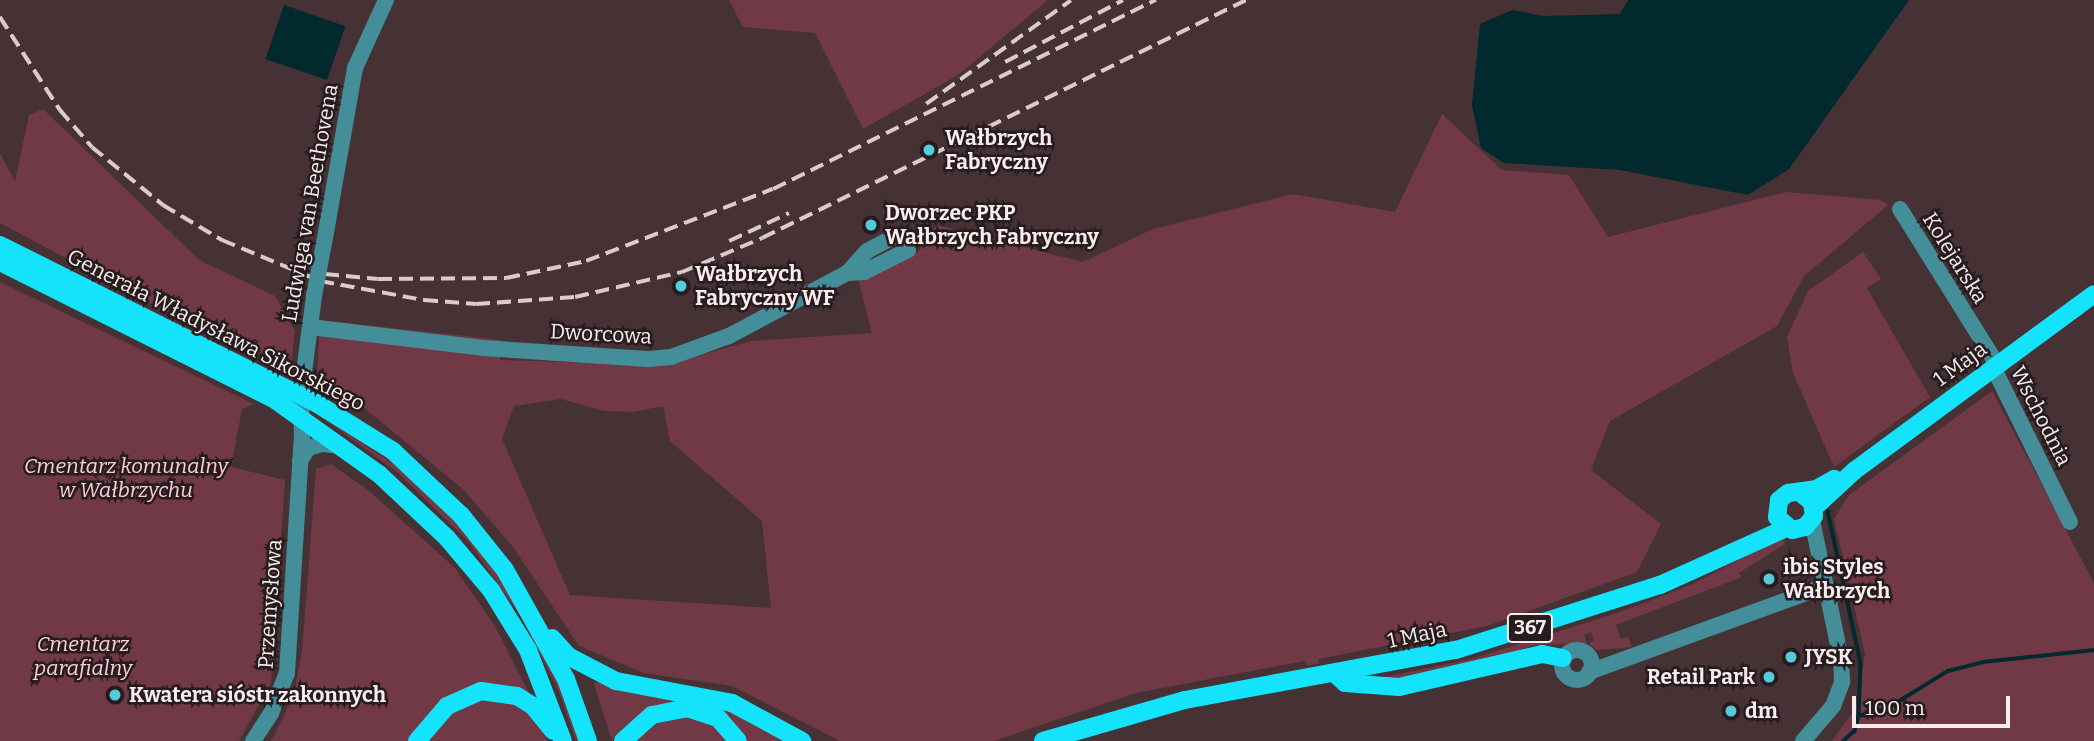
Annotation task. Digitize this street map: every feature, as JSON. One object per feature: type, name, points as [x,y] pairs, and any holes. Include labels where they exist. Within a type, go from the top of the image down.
[{"type":"main road","name":"Generała Władysława Sikorskiego","points":[[0,245],[301,396],[393,451],[461,515],[505,570],[536,620],[566,679],[588,741]]},
{"type":"main road","name":"Generała Władysława Sikorskiego","points":[[0,262],[275,400],[344,446],[447,538],[491,590],[528,650],[562,741]]},
{"type":"main road","name":"1 Maja","points":[[1813,514],[1854,471],[2094,294]]},
{"type":"main road","name":"1 Maja","points":[[1799,492],[1816,489],[1854,471]]},
{"type":"main road","points":[[1799,492],[1813,514]]},
{"type":"main road","name":"367","points":[[1799,492],[1779,500],[1785,525],[1813,514]]},
{"type":"main road","name":"1 Maja","points":[[1043,741],[1185,701],[1414,660],[1530,628],[1660,585],[1785,525]]},
{"type":"main road","points":[[536,620],[568,656],[616,681],[732,703],[802,741]]},
{"type":"main road","points":[[1334,673],[1345,683],[1399,687],[1542,654],[1563,658]]},
{"type":"main road","points":[[417,741],[447,706],[469,694],[493,691],[517,696],[533,706],[562,741]]},
{"type":"main road","points":[[623,741],[652,715],[687,708],[718,718],[738,741]]},
{"type":"street","name":"Ludwiga van Beethovena","points":[[303,419],[301,396],[314,296],[355,68],[386,0]]},
{"type":"street","name":"Kolejarska","points":[[1900,209],[1995,366]]},
{"type":"street","name":"Dworcowa","points":[[310,327],[483,348],[648,359],[671,357],[729,336],[847,273],[864,272],[908,250]]},
{"type":"street","name":"Wschodnia","points":[[1995,366],[2070,522]]},
{"type":"street","name":"Przemysłowa","points":[[254,741],[271,713],[287,673],[303,419]]},
{"type":"street","points":[[300,461],[308,448],[322,444],[344,446]]},
{"type":"street","points":[[1803,741],[1833,706],[1842,682],[1813,514]]},
{"type":"street","points":[[1785,525],[1802,535],[1821,568]]},
{"type":"street","points":[[1589,664],[1577,650],[1563,658],[1562,668],[1569,678],[1579,679],[1589,664],[1619,660],[1825,586]]},
{"type":"green space","points":[[729,0],[1048,0],[958,75],[863,129],[815,33],[743,27]]},
{"type":"green space","points":[[43,109],[199,260],[275,296],[295,331],[291,366],[182,320],[0,223],[0,153],[15,182],[29,115]]},
{"type":"green space","points":[[1442,114],[1502,170],[1569,175],[1608,237],[1786,192],[1881,200],[1888,205],[1804,276],[1777,326],[1610,421],[1591,470],[1661,524],[1637,572],[1487,626],[1318,659],[1319,663],[1308,666],[1304,661],[1136,693],[994,741],[840,741],[732,686],[644,673],[579,646],[513,547],[464,490],[363,407],[317,379],[320,320],[501,340],[500,360],[664,365],[751,341],[872,333],[858,279],[918,252],[937,225],[1083,262],[1153,229],[1293,194],[1395,212]],"holes":[[[561,399],[604,411],[633,412],[663,406],[670,441],[762,521],[771,608],[570,595],[502,439],[514,406]]]},
{"type":"green space","points":[[1863,252],[1881,279],[1867,288],[1930,397],[1834,467],[1793,373],[1787,337],[1808,291]]},
{"type":"green space","points":[[0,282],[254,404],[242,409],[231,467],[285,480],[271,683],[239,741],[0,741]]},
{"type":"green space","points":[[1992,391],[2094,583],[2094,741],[1832,741],[1855,709],[1865,654],[1834,519],[1849,495]]},
{"type":"green space","points":[[320,416],[396,465],[456,521],[497,571],[553,666],[581,741],[576,741],[559,692],[522,618],[467,540],[398,473]]},
{"type":"green space","points":[[331,464],[369,491],[454,567],[495,626],[531,697],[487,685],[410,741],[271,741],[293,697],[302,653],[316,469]]},
{"type":"green space","points":[[1784,536],[1785,544],[1739,573],[1742,577],[1616,625],[1621,639],[1628,637],[1632,647],[1597,650],[1589,644],[1594,640],[1591,632],[1584,635],[1587,643],[1537,645],[1400,683],[1375,679],[1471,659],[1620,612],[1693,584]]},
{"type":"green space","points":[[600,680],[713,703],[794,741],[746,741],[731,722],[646,711],[612,741],[594,684]]},
{"type":"green space","points":[[477,698],[510,699],[536,720],[548,741],[423,741],[438,722]]},
{"type":"green space","points":[[687,714],[705,719],[731,741],[629,741],[644,726]]},
{"type":"water","points":[[1628,0],[1909,0],[1789,169],[1748,195],[1620,170],[1504,163],[1481,148],[1472,105],[1480,24],[1512,10],[1544,16],[1620,14]]},
{"type":"water","points":[[284,5],[345,26],[327,80],[265,59]]},
{"type":"waterway","points":[[1828,511],[1861,664],[1859,716],[1855,731],[1844,741]]},
{"type":"waterway","points":[[1859,716],[1888,708],[1948,671],[1983,662],[2094,650]]},
{"type":"railway","points":[[926,104],[1071,0]]},
{"type":"railway","points":[[1005,62],[1123,0]]},
{"type":"railway","points":[[325,274],[378,279],[506,278],[586,261],[773,189],[1156,0]]},
{"type":"railway","points":[[0,17],[60,110],[92,147],[163,205],[222,240],[320,281],[424,300],[476,304],[575,297],[682,272],[762,238],[1246,0]]},
{"type":"railway","points":[[729,241],[789,213]]},
{"type":"place","name":"Wałbrzych Fabryczny","points":[[929,150]]},
{"type":"place","name":"Dworzec PKP Wałbrzych Fabryczny","points":[[871,225]]},
{"type":"place","name":"Wałbrzych Fabryczny WF","points":[[681,286]]},
{"type":"place","name":"ibis Styles Wałbrzych","points":[[1769,579]]},
{"type":"place","name":"JYSK","points":[[1791,657]]},
{"type":"place","name":"Retail Park","points":[[1769,677]]},
{"type":"place","name":"Kwatera sióstr zakonnych","points":[[115,695]]},
{"type":"place","name":"dm","points":[[1731,711]]},
{"type":"park label","name":"Cmentarz komunalny w Wałbrzychu","points":[[126,478]]},
{"type":"park label","name":"Cmentarz parafialny","points":[[83,656]]}]
